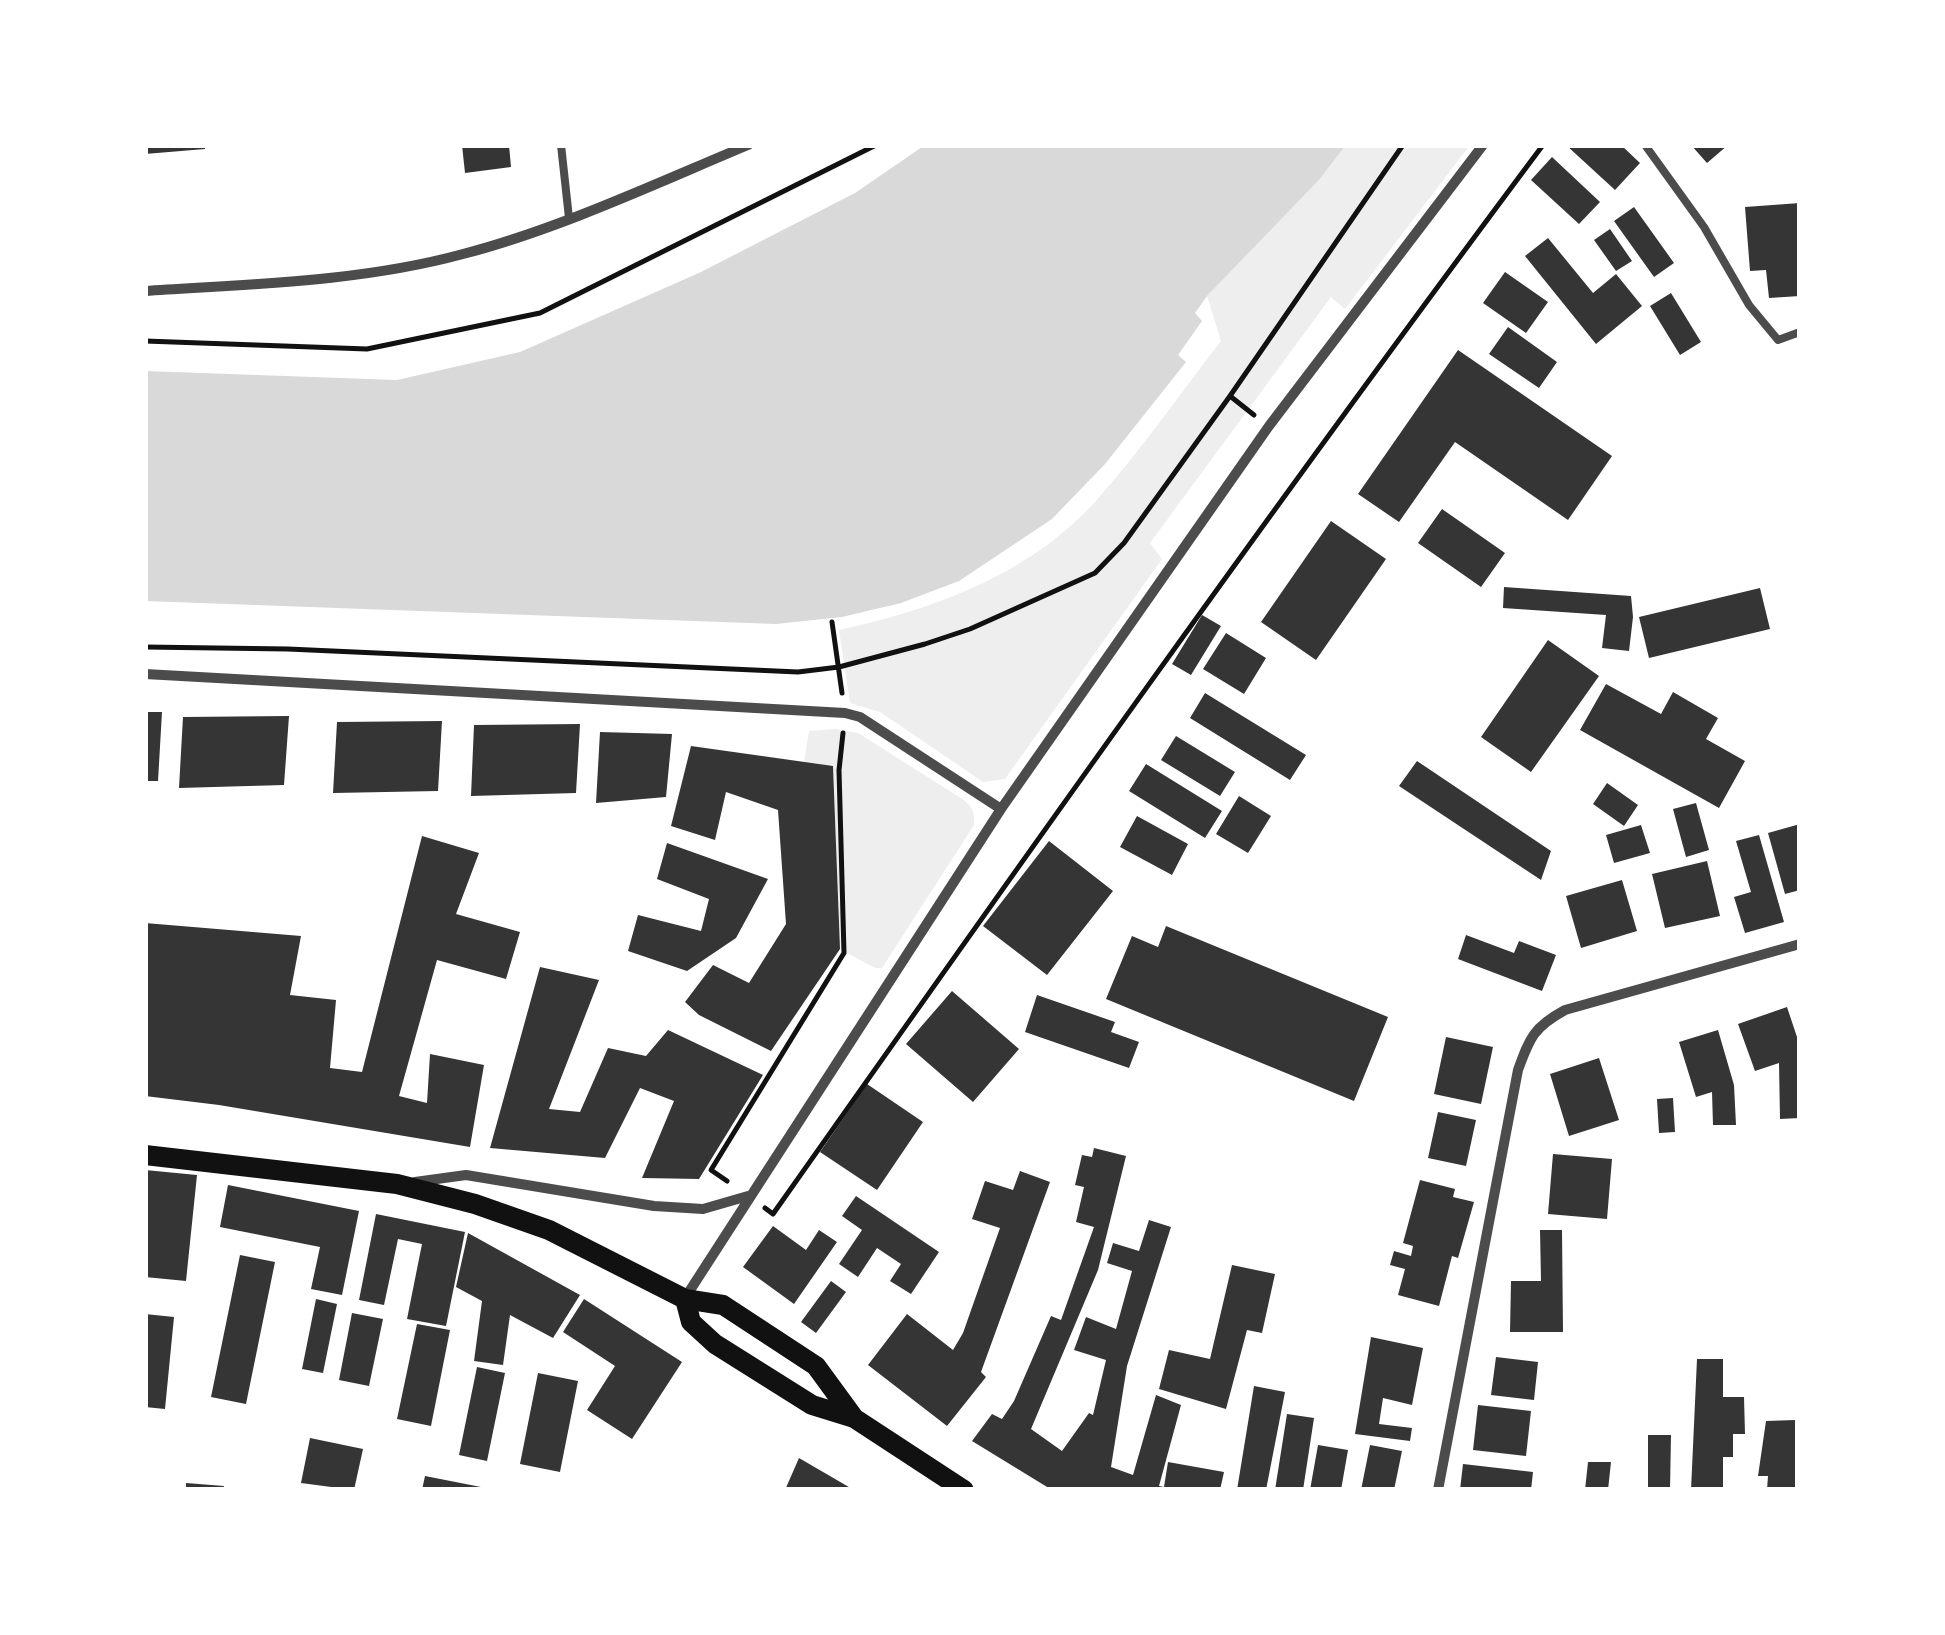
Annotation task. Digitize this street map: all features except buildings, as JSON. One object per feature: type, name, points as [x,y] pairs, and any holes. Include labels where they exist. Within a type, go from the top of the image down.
[{"type":"main road","points":[[145,1155],[397,1184],[475,1204],[549,1230],[685,1298],[723,1304],[816,1366],[854,1418]]},
{"type":"main road","points":[[685,1298],[692,1322],[715,1344],[812,1405],[854,1418],[964,1490]]},
{"type":"street","points":[[145,291],[357,276],[464,254],[569,218],[748,145]]},
{"type":"street","points":[[685,1298],[1002,810],[1269,426],[1482,145]]},
{"type":"street","points":[[145,674],[845,712],[860,717],[1002,810]]},
{"type":"street","points":[[1438,1490],[1518,1070],[1529,1039],[1541,1024],[1565,1010],[1800,944]]},
{"type":"street","points":[[397,1184],[466,1175],[654,1206],[703,1209],[749,1196]]},
{"type":"lane","points":[[562,145],[569,218]]},
{"type":"lane","points":[[1645,145],[1704,226],[1749,305],[1768,328],[1778,340],[1800,332]]},
{"type":"path","points":[[145,341],[366,349],[540,313],[876,145]]},
{"type":"path","points":[[145,647],[328,651],[798,672],[839,667],[970,628],[1095,573],[1124,543],[1403,145]]},
{"type":"path","points":[[832,622],[845,712],[838,770],[844,952],[711,1170],[773,1214],[1042,831],[1344,412],[1543,145]]},
{"type":"path","points":[[1230,396],[1269,426]]},
{"type":"shaded area","points":[[925,145],[1346,145],[1319,180],[1207,296],[1195,313],[1202,321],[1178,355],[1186,362],[1105,464],[1052,519],[959,581],[901,603],[842,617],[776,624],[145,601],[145,371],[397,380],[520,352],[701,272],[855,193]]},
{"type":"shaded area","points":[[1346,145],[1470,145],[1345,309],[1331,297],[1150,543],[1162,559],[1005,779],[983,782],[880,712],[850,703],[839,630],[909,612],[977,586],[1009,570],[1068,528],[1127,464],[1221,341],[1207,296],[1319,180]]},
{"type":"shaded area","points":[[835,729],[858,733],[964,800],[974,814],[974,825],[882,968],[840,949],[833,767],[804,762],[809,731]]}]
